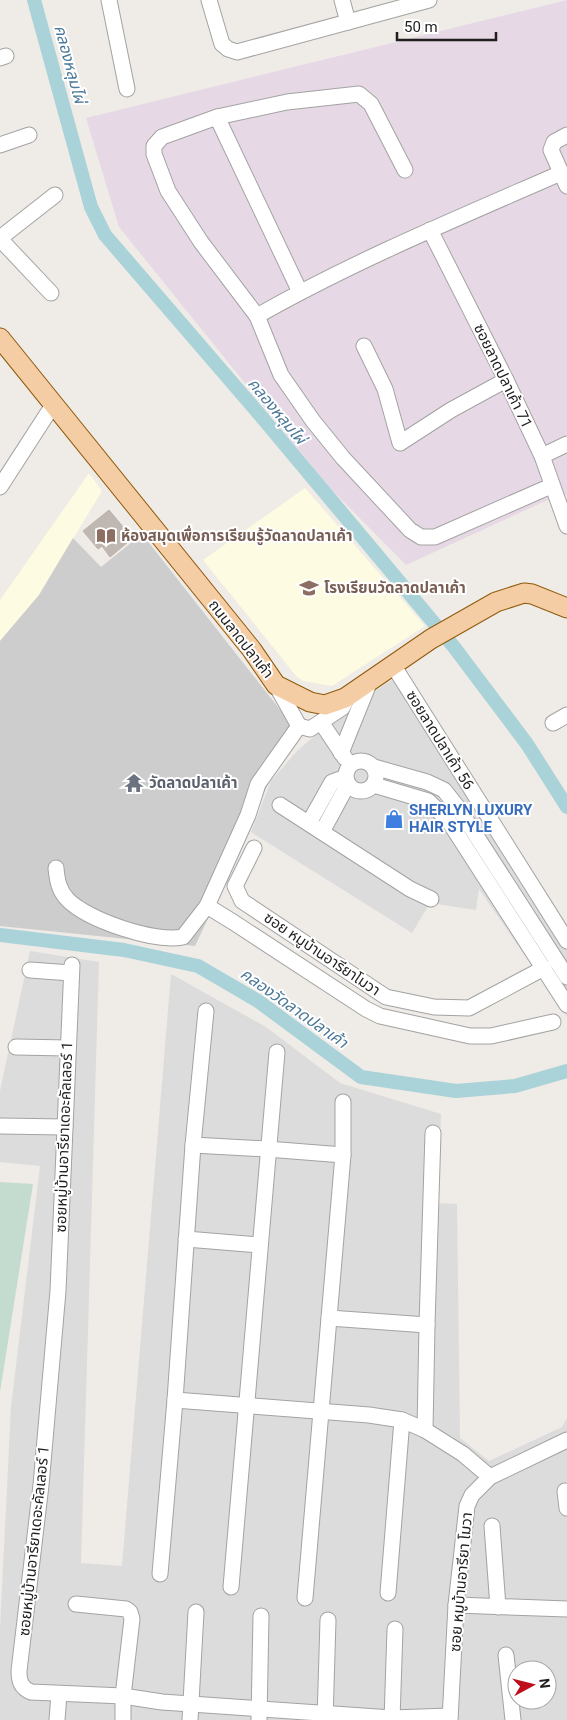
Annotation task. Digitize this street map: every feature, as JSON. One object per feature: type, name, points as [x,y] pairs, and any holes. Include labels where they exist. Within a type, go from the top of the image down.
[{"type":"main road","name":"ถนนลาดปลาเค้า","points":[[0,338],[252,650],[276,685],[301,698],[324,705],[349,695],[431,639],[496,602],[524,593],[532,594],[567,608]]},
{"type":"street","points":[[109,0],[127,89]]},
{"type":"street","points":[[209,0],[222,44],[228,49],[237,52],[429,0]]},
{"type":"street","points":[[342,0],[348,22]]},
{"type":"street","points":[[405,170],[371,104],[359,94],[287,102],[217,117],[162,137],[154,146],[154,154],[168,191],[201,242],[257,316],[281,376],[313,421],[343,458],[410,530],[421,537],[435,537],[551,486]]},
{"type":"street","points":[[217,117],[300,292]]},
{"type":"street","points":[[0,145],[29,135]]},
{"type":"street","points":[[257,316],[300,292],[430,230],[564,180],[551,148],[555,141],[567,135]]},
{"type":"street","points":[[51,293],[0,239],[55,195]]},
{"type":"street","name":"ซอยลาดปลาเค้า 71","points":[[430,230],[542,456],[551,486],[563,503],[567,526]]},
{"type":"street","points":[[364,346],[385,389],[400,443],[451,410],[506,380]]},
{"type":"street","points":[[0,487],[53,405]]},
{"type":"street","points":[[542,456],[567,444]]},
{"type":"street","name":"ซอยลาดปลาเค้า 56","points":[[393,665],[567,941]]},
{"type":"street","points":[[341,753],[370,681]]},
{"type":"street","points":[[276,685],[299,726],[310,729],[342,708],[349,695]]},
{"type":"street","points":[[553,723],[567,715]]},
{"type":"street","points":[[321,722],[341,753],[351,788],[361,792],[374,785],[377,776],[374,768]]},
{"type":"street","points":[[56,868],[58,885],[67,900],[94,917],[118,928],[168,938],[183,937],[207,906],[248,815],[258,784],[299,726]]},
{"type":"street","points":[[315,828],[358,761],[367,762],[374,768],[427,782],[444,790],[459,809],[567,977]]},
{"type":"street","points":[[374,785],[428,801],[448,820],[567,1005]]},
{"type":"street","points":[[280,805],[410,889],[431,899]]},
{"type":"street","name":"ซอย หมูบ้านอารียาโมวา","points":[[254,848],[235,886],[242,901],[386,997],[434,1008],[468,1008],[544,968]]},
{"type":"street","points":[[207,906],[366,1009],[380,1016],[470,1036],[491,1036],[553,1022]]},
{"type":"street","name":"ซอยหมู่บ้านอารียาเดอะคัลเลอร์ 1","points":[[30,970],[72,969],[58,1292],[42,1485],[19,1671],[20,1681],[26,1690],[58,1694],[123,1696],[260,1715],[392,1719],[450,1718]]},
{"type":"street","points":[[160,1574],[176,1400],[193,1145],[206,1011]]},
{"type":"street","points":[[16,1047],[68,1048]]},
{"type":"street","points":[[231,1587],[267,1149],[277,1052]]},
{"type":"street","points":[[305,1598],[342,1155],[343,1102]]},
{"type":"street","points":[[0,1126],[65,1128]]},
{"type":"street","points":[[425,1430],[426,1325],[433,1133]]},
{"type":"street","points":[[193,1145],[342,1155]]},
{"type":"street","points":[[186,1239],[260,1245]]},
{"type":"street","points":[[328,1318],[426,1325]]},
{"type":"street","points":[[176,1400],[369,1415],[402,1420],[425,1430],[463,1454],[490,1478]]},
{"type":"street","points":[[388,1593],[402,1420]]},
{"type":"street","name":"ซอย หมูบ้านอารียา โมวา","points":[[450,1718],[456,1605],[467,1506],[472,1495],[490,1478],[567,1440]]},
{"type":"street","points":[[565,1491],[567,1508]]},
{"type":"street","points":[[492,1526],[498,1606]]},
{"type":"street","points":[[76,1604],[126,1609],[130,1612],[132,1619],[123,1696],[123,1720]]},
{"type":"street","points":[[456,1605],[567,1609]]},
{"type":"street","points":[[190,1720],[196,1612]]},
{"type":"street","points":[[260,1616],[260,1715]]},
{"type":"street","points":[[326,1717],[328,1620]]},
{"type":"street","points":[[392,1719],[395,1629]]},
{"type":"street","points":[[506,1655],[513,1720]]},
{"type":"street","points":[[57,1720],[58,1694]]},
{"type":"shaded area","points":[[567,0],[567,495],[543,502],[406,565],[328,486],[119,227],[86,118]]},
{"type":"shaded area","points":[[89,473],[102,491],[39,595],[0,641],[0,600]]},
{"type":"shaded area","name":"โรงเรียนวัดลาดปลาเค้า","points":[[305,488],[425,626],[332,686],[303,681],[296,676],[203,560]]},
{"type":"shaded area","name":"วัดลาดปลาเค้า","points":[[142,534],[292,725],[245,840],[195,946],[0,926],[0,641],[39,595],[73,538],[101,567]]},
{"type":"shaded area","points":[[396,677],[567,947],[567,1017],[479,889],[476,910],[430,903],[412,933],[251,832],[271,781],[297,751],[334,719]]},
{"type":"shaded area","points":[[30,951],[99,962],[81,1563],[122,1566],[171,974],[266,1027],[340,1083],[441,1114],[438,1203],[457,1204],[460,1438],[489,1461],[562,1427],[567,1418],[567,1720],[0,1720],[0,1628],[11,1407],[40,1166],[0,1162],[0,1091]]},
{"type":"green space","points":[[0,1182],[33,1184],[0,1392]]},
{"type":"building","name":"ห้องสมุดเพื่อการเรียนรู้วัดลาดปลาเค้า","points":[[109,510],[124,528],[119,531],[128,542],[110,557],[102,546],[98,549],[83,531]]},
{"type":"waterway","name":"คลองหลุมไผ่","points":[[34,0],[91,207],[105,235],[260,415],[454,647],[527,744],[567,807]]},
{"type":"waterway","name":"คลองวัดลาดปลาเค้า","points":[[0,935],[124,950],[198,966],[258,1001],[361,1077],[456,1091],[515,1086],[567,1071]]},
{"type":"place","name":"ห้องสมุดเพื่อการเรียนรู้วัดลาดปลาเค้า","points":[[106,536]]},
{"type":"place","name":"โรงเรียนวัดลาดปลาเค้า","points":[[309,588]]},
{"type":"place","name":"วัดลาดปลาเค้า","points":[[134,783]]},
{"type":"place","name":"SHERLYN LUXURY HAIR STYLE","points":[[394,819]]}]
